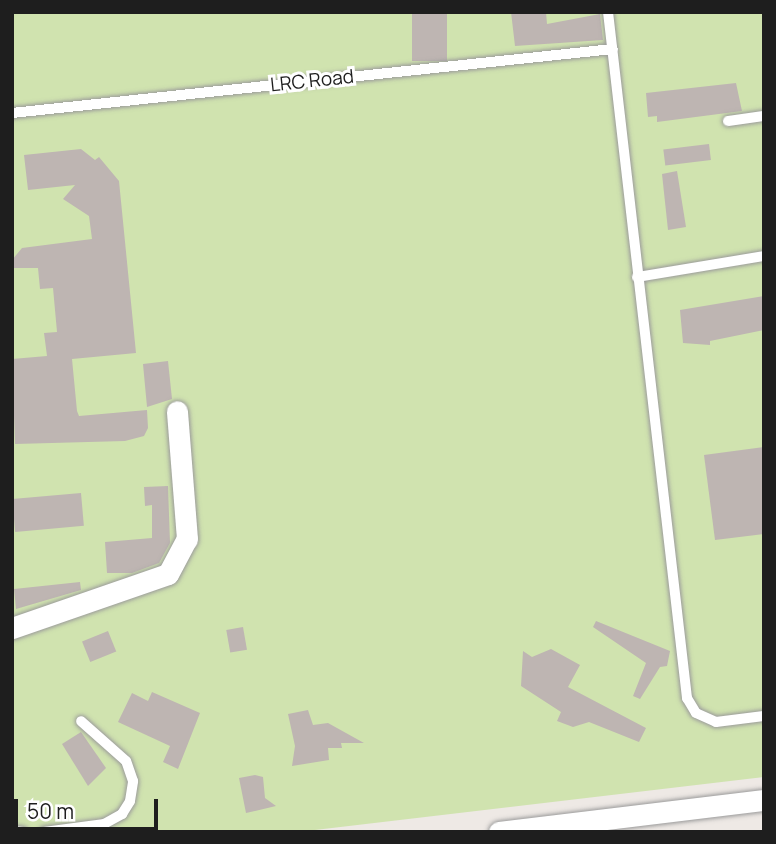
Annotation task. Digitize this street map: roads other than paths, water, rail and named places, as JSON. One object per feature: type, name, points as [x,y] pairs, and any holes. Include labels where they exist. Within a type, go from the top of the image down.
[{"type":"street","points":[[12,628],[168,575],[187,539],[177,411]]},
{"type":"street","points":[[499,832],[764,800]]},
{"type":"lane","points":[[608,12],[687,698],[696,713],[716,722],[764,716]]},
{"type":"lane","name":"LRC Road","points":[[12,113],[612,49]]},
{"type":"lane","points":[[728,121],[764,116]]},
{"type":"lane","points":[[637,277],[764,256]]},
{"type":"lane","points":[[44,832],[104,824],[122,814],[130,801],[133,781],[126,761],[81,721]]},
{"type":"lane","points":[[12,831],[23,832]]}]
